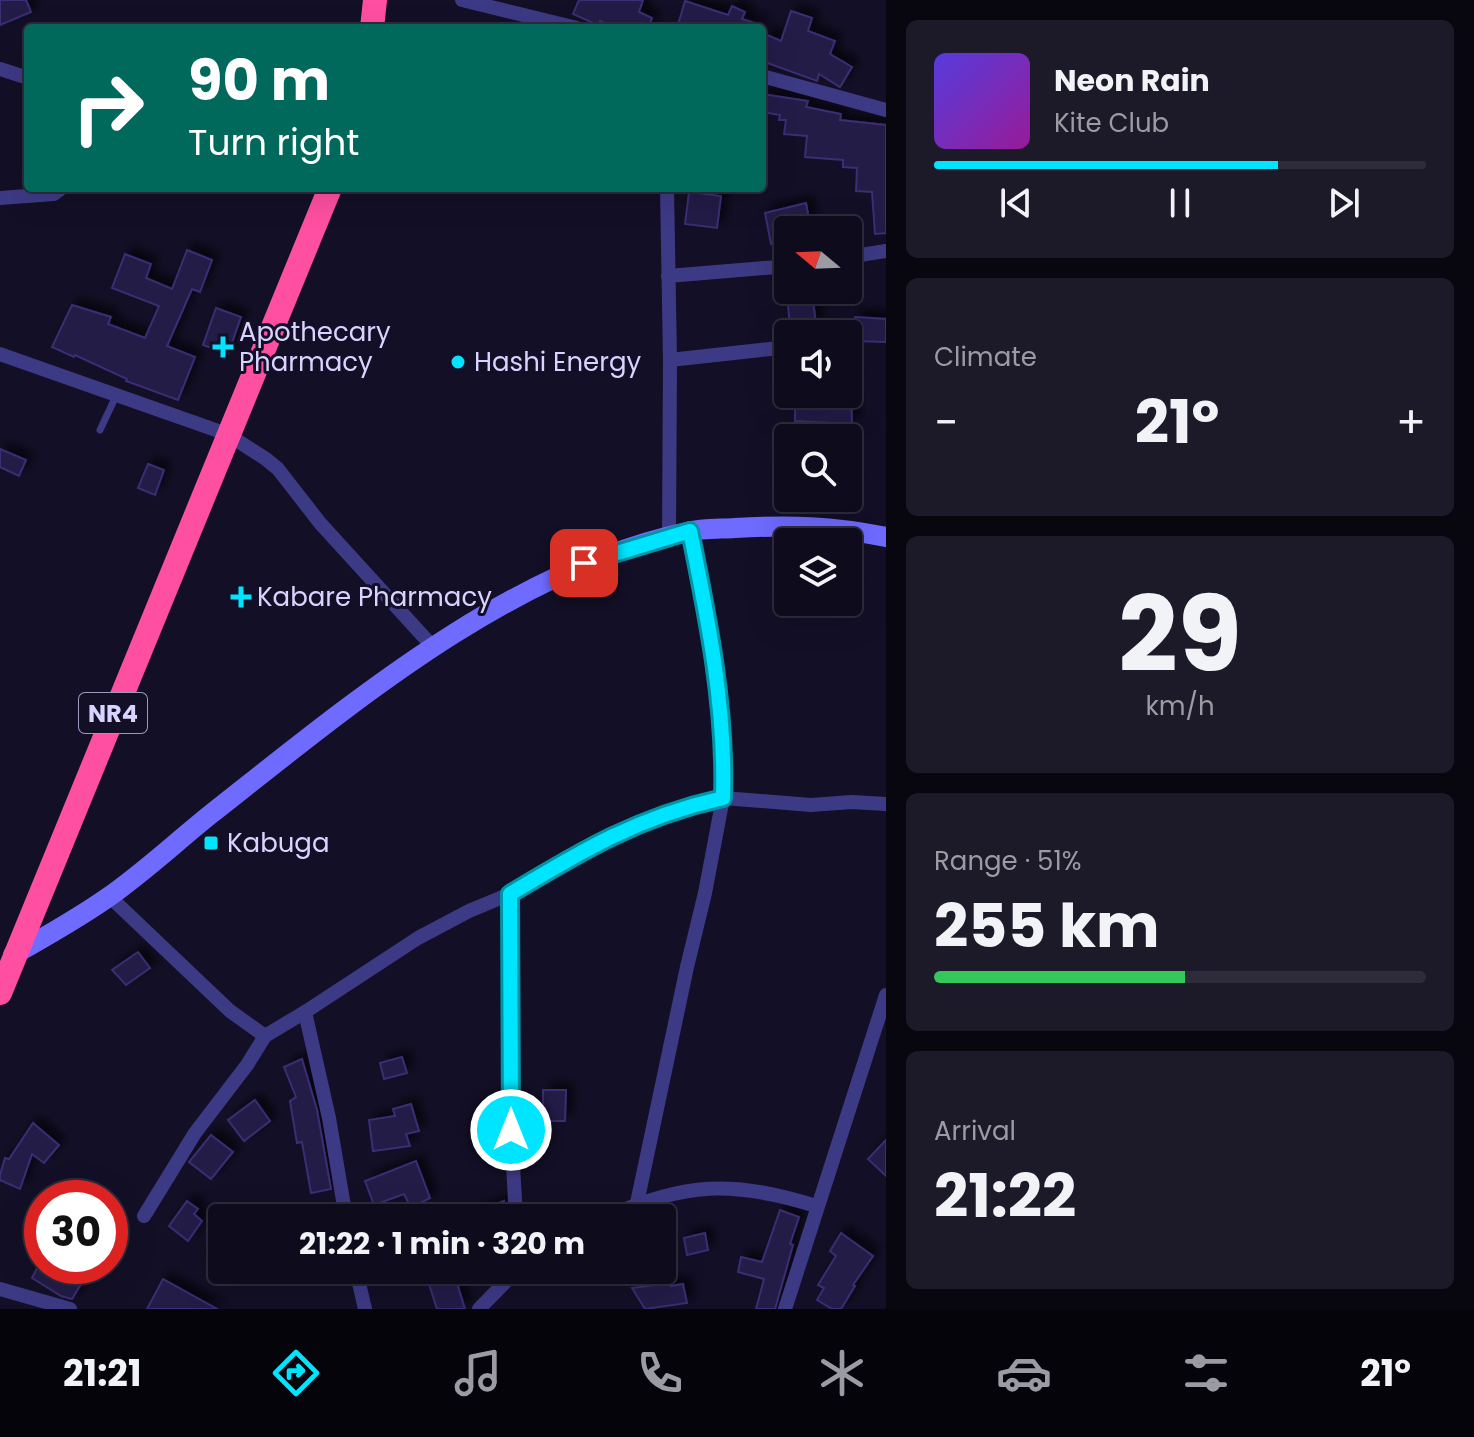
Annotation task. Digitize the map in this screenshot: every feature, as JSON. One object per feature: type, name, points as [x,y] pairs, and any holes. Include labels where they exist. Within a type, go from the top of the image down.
[{"type":"highway","points":[[372,24],[375,0]]},
{"type":"highway","name":"NR4","points":[[0,993],[328,192]]},
{"type":"street","points":[[462,0],[561,24]]},
{"type":"street","points":[[0,69],[24,77]]},
{"type":"street","points":[[766,77],[886,110]]},
{"type":"street","points":[[0,198],[57,192]]},
{"type":"street","points":[[667,192],[669,536]]},
{"type":"street","points":[[862,255],[886,251]]},
{"type":"street","points":[[668,276],[774,267]]},
{"type":"street","points":[[670,360],[774,349]]},
{"type":"street","points":[[0,354],[227,434],[278,469],[320,523],[433,647]]},
{"type":"street","points":[[13,955],[65,926],[109,896],[234,796],[433,647],[524,592],[584,563],[690,531],[781,525],[839,527],[886,537]]},
{"type":"street","points":[[690,531],[716,661],[723,798],[637,1203],[714,1187],[752,1190],[816,1206]]},
{"type":"street","points":[[144,1216],[195,1133],[265,1036],[418,938],[510,894],[599,841],[687,806],[723,798],[811,805],[852,802],[886,804]]},
{"type":"street","points":[[510,894],[511,1130],[515,1204]]},
{"type":"street","points":[[109,896],[230,1011],[265,1036]]},
{"type":"street","points":[[785,1309],[886,995]]},
{"type":"street","points":[[305,1012],[329,1118],[344,1204]]},
{"type":"street","points":[[359,1284],[365,1309]]},
{"type":"street","points":[[479,1309],[503,1284]]},
{"type":"street","points":[[0,1289],[70,1309]]},
{"type":"lane","points":[[100,430],[116,396]]},
{"type":"building","points":[[0,0],[26,0],[31,12],[0,25]]},
{"type":"building","points":[[579,0],[643,0],[639,12],[652,18],[650,24],[608,24],[600,21],[596,24],[573,14]]},
{"type":"building","points":[[685,1],[728,15],[732,6],[745,12],[742,19],[758,24],[678,24]]},
{"type":"building","points":[[791,11],[812,18],[808,31],[835,41],[830,54],[852,67],[840,87],[819,74],[817,81],[766,62],[766,34],[781,41]]},
{"type":"building","points":[[766,95],[808,101],[806,107],[841,114],[840,120],[886,125],[886,233],[875,234],[872,192],[856,191],[857,168],[843,167],[843,160],[805,157],[807,136],[784,134],[786,120],[779,120],[780,115],[766,113]]},
{"type":"building","points":[[689,192],[721,196],[717,228],[685,224]]},
{"type":"building","points":[[806,203],[808,216],[774,216],[774,243],[771,244],[765,213]]},
{"type":"building","points":[[187,250],[212,260],[200,292],[192,289],[167,346],[195,357],[178,400],[126,381],[52,347],[72,305],[111,317],[108,324],[145,338],[159,306],[112,288],[125,254],[151,264],[146,278],[172,289]]},
{"type":"building","points":[[814,304],[816,320],[789,320],[788,305]]},
{"type":"building","points":[[216,308],[241,317],[228,354],[203,345]]},
{"type":"building","points":[[855,317],[886,319],[886,342],[862,341],[862,320],[855,320]]},
{"type":"building","points":[[795,408],[851,408],[852,424],[795,421]]},
{"type":"building","points":[[0,449],[26,460],[19,476],[0,467]]},
{"type":"building","points":[[148,464],[164,470],[155,495],[138,488]]},
{"type":"building","points":[[138,952],[150,968],[126,985],[112,970]]},
{"type":"building","points":[[402,1057],[407,1073],[384,1079],[380,1063]]},
{"type":"building","points":[[302,1059],[317,1110],[331,1189],[311,1193],[302,1142],[297,1143],[290,1101],[296,1097],[284,1067]]},
{"type":"building","points":[[543,1090],[566,1090],[565,1121],[543,1121]]},
{"type":"building","points":[[255,1100],[270,1121],[244,1141],[228,1120]]},
{"type":"building","points":[[411,1104],[419,1131],[406,1134],[410,1146],[373,1151],[369,1120],[395,1116],[393,1109]]},
{"type":"building","points":[[33,1123],[59,1145],[44,1163],[32,1154],[20,1189],[0,1180],[0,1175],[5,1158],[9,1159]]},
{"type":"building","points":[[211,1135],[233,1152],[211,1179],[189,1162]]},
{"type":"building","points":[[886,1140],[886,1176],[868,1159]]},
{"type":"building","points":[[416,1161],[430,1198],[419,1204],[409,1204],[404,1194],[374,1204],[365,1181]]},
{"type":"building","points":[[187,1201],[198,1209],[194,1214],[202,1221],[188,1241],[169,1226]]},
{"type":"building","points":[[780,1210],[799,1217],[790,1244],[793,1245],[775,1309],[756,1309],[764,1279],[738,1272],[741,1257],[762,1262]]},
{"type":"building","points":[[705,1233],[708,1250],[687,1255],[684,1238]]},
{"type":"building","points":[[841,1233],[873,1256],[841,1309],[832,1309],[817,1300],[824,1288],[818,1285],[836,1256],[830,1251]]},
{"type":"building","points":[[163,1279],[217,1309],[147,1309]]},
{"type":"building","points":[[42,1284],[81,1284],[72,1299]]},
{"type":"building","points":[[429,1284],[457,1284],[465,1309],[437,1309]]},
{"type":"building","points":[[683,1284],[687,1303],[645,1309],[632,1288]]},
{"type":"place","name":"Apothecary Pharmacy","points":[[223,347]]},
{"type":"place","name":"Hashi Energy","points":[[458,362]]},
{"type":"place","name":"Kabare Pharmacy","points":[[241,597]]},
{"type":"place","name":"Kabuga","points":[[211,843]]},
{"type":"route","points":[[511,1130],[510,894],[599,841],[649,819],[723,798],[716,661],[690,531],[584,563]]}]
